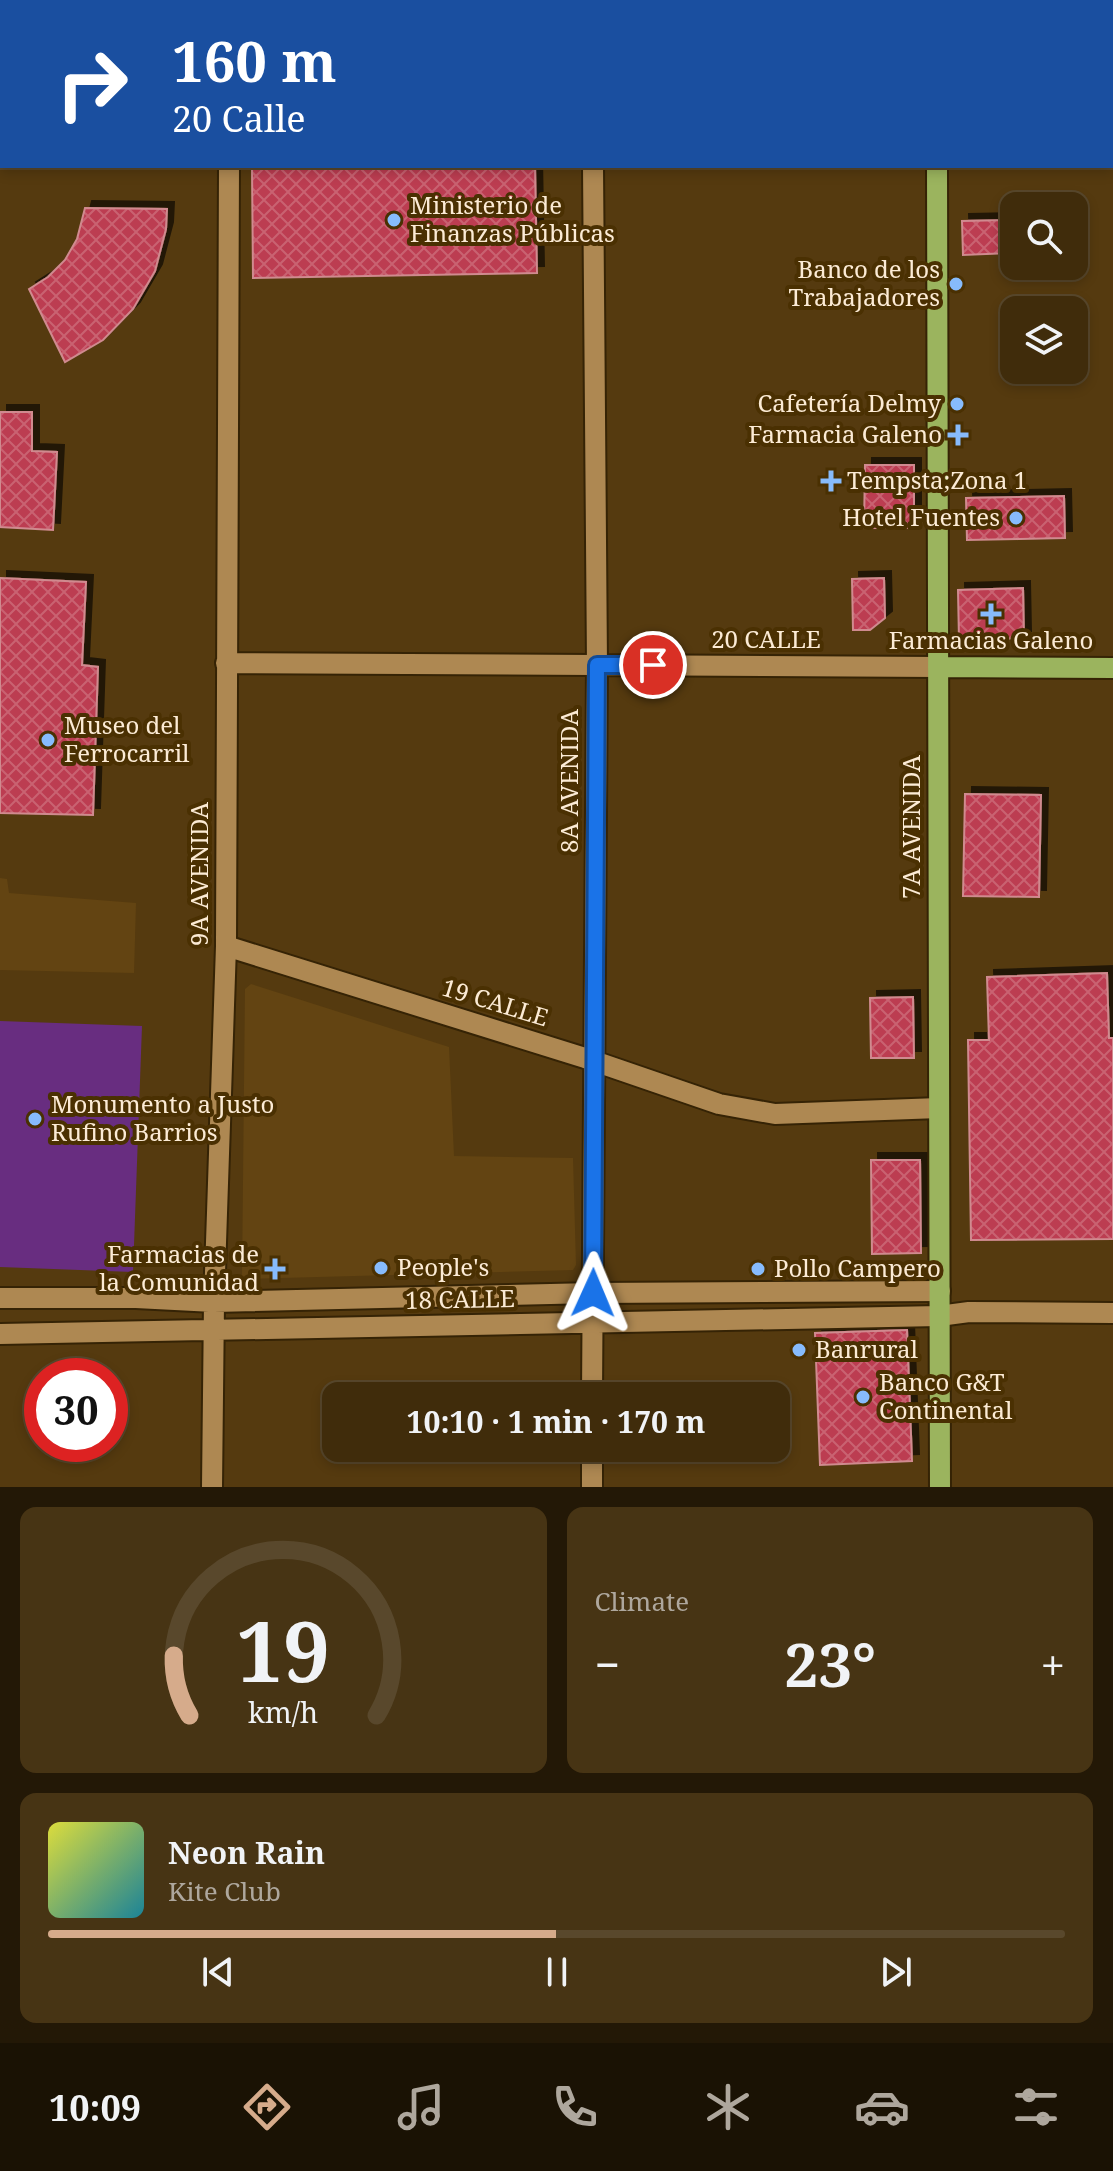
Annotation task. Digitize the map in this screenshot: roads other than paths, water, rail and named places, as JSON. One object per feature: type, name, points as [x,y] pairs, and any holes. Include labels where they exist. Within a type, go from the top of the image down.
[{"type":"main road","name":"7A AVENIDA","points":[[937,168],[940,1487]]},
{"type":"main road","name":"20 CALLE","points":[[938,667],[1113,668]]},
{"type":"street","name":"9A AVENIDA","points":[[212,1487],[213,1330],[226,946],[229,168]]},
{"type":"street","name":"8A AVENIDA","points":[[592,1382],[597,665],[593,168]]},
{"type":"street","name":"20 CALLE","points":[[226,663],[938,667]]},
{"type":"street","name":"19 CALLE","points":[[226,946],[719,1104],[775,1114],[939,1108]]},
{"type":"street","name":"18 CALLE","points":[[0,1298],[136,1298],[214,1302],[593,1293],[940,1291]]},
{"type":"street","name":"18 CALLE","points":[[0,1334],[593,1324],[939,1316],[969,1312],[1113,1313]]},
{"type":"street","points":[[592,1462],[592,1487]]},
{"type":"place","name":"Ministerio de Finanzas Públicas","points":[[394,220]]},
{"type":"place","name":"Banco de los Trabajadores","points":[[956,284]]},
{"type":"place","name":"Cafetería Delmy","points":[[957,404]]},
{"type":"place","name":"Farmacia Galeno","points":[[958,435]]},
{"type":"place","name":"Tempsta;Zona 1","points":[[831,481]]},
{"type":"place","name":"Hotel Fuentes","points":[[1016,518]]},
{"type":"place","name":"Farmacias Galeno","points":[[991,614]]},
{"type":"place","name":"Museo del Ferrocarril","points":[[48,740]]},
{"type":"place","name":"Monumento a Justo Rufino Barrios","points":[[35,1119]]},
{"type":"place","name":"People's","points":[[381,1268]]},
{"type":"place","name":"Farmacias de la Comunidad","points":[[275,1269]]},
{"type":"place","name":"Pollo Campero","points":[[758,1269]]},
{"type":"place","name":"Banrural","points":[[799,1350]]},
{"type":"place","name":"Banco G&T Continental","points":[[863,1397]]}]
